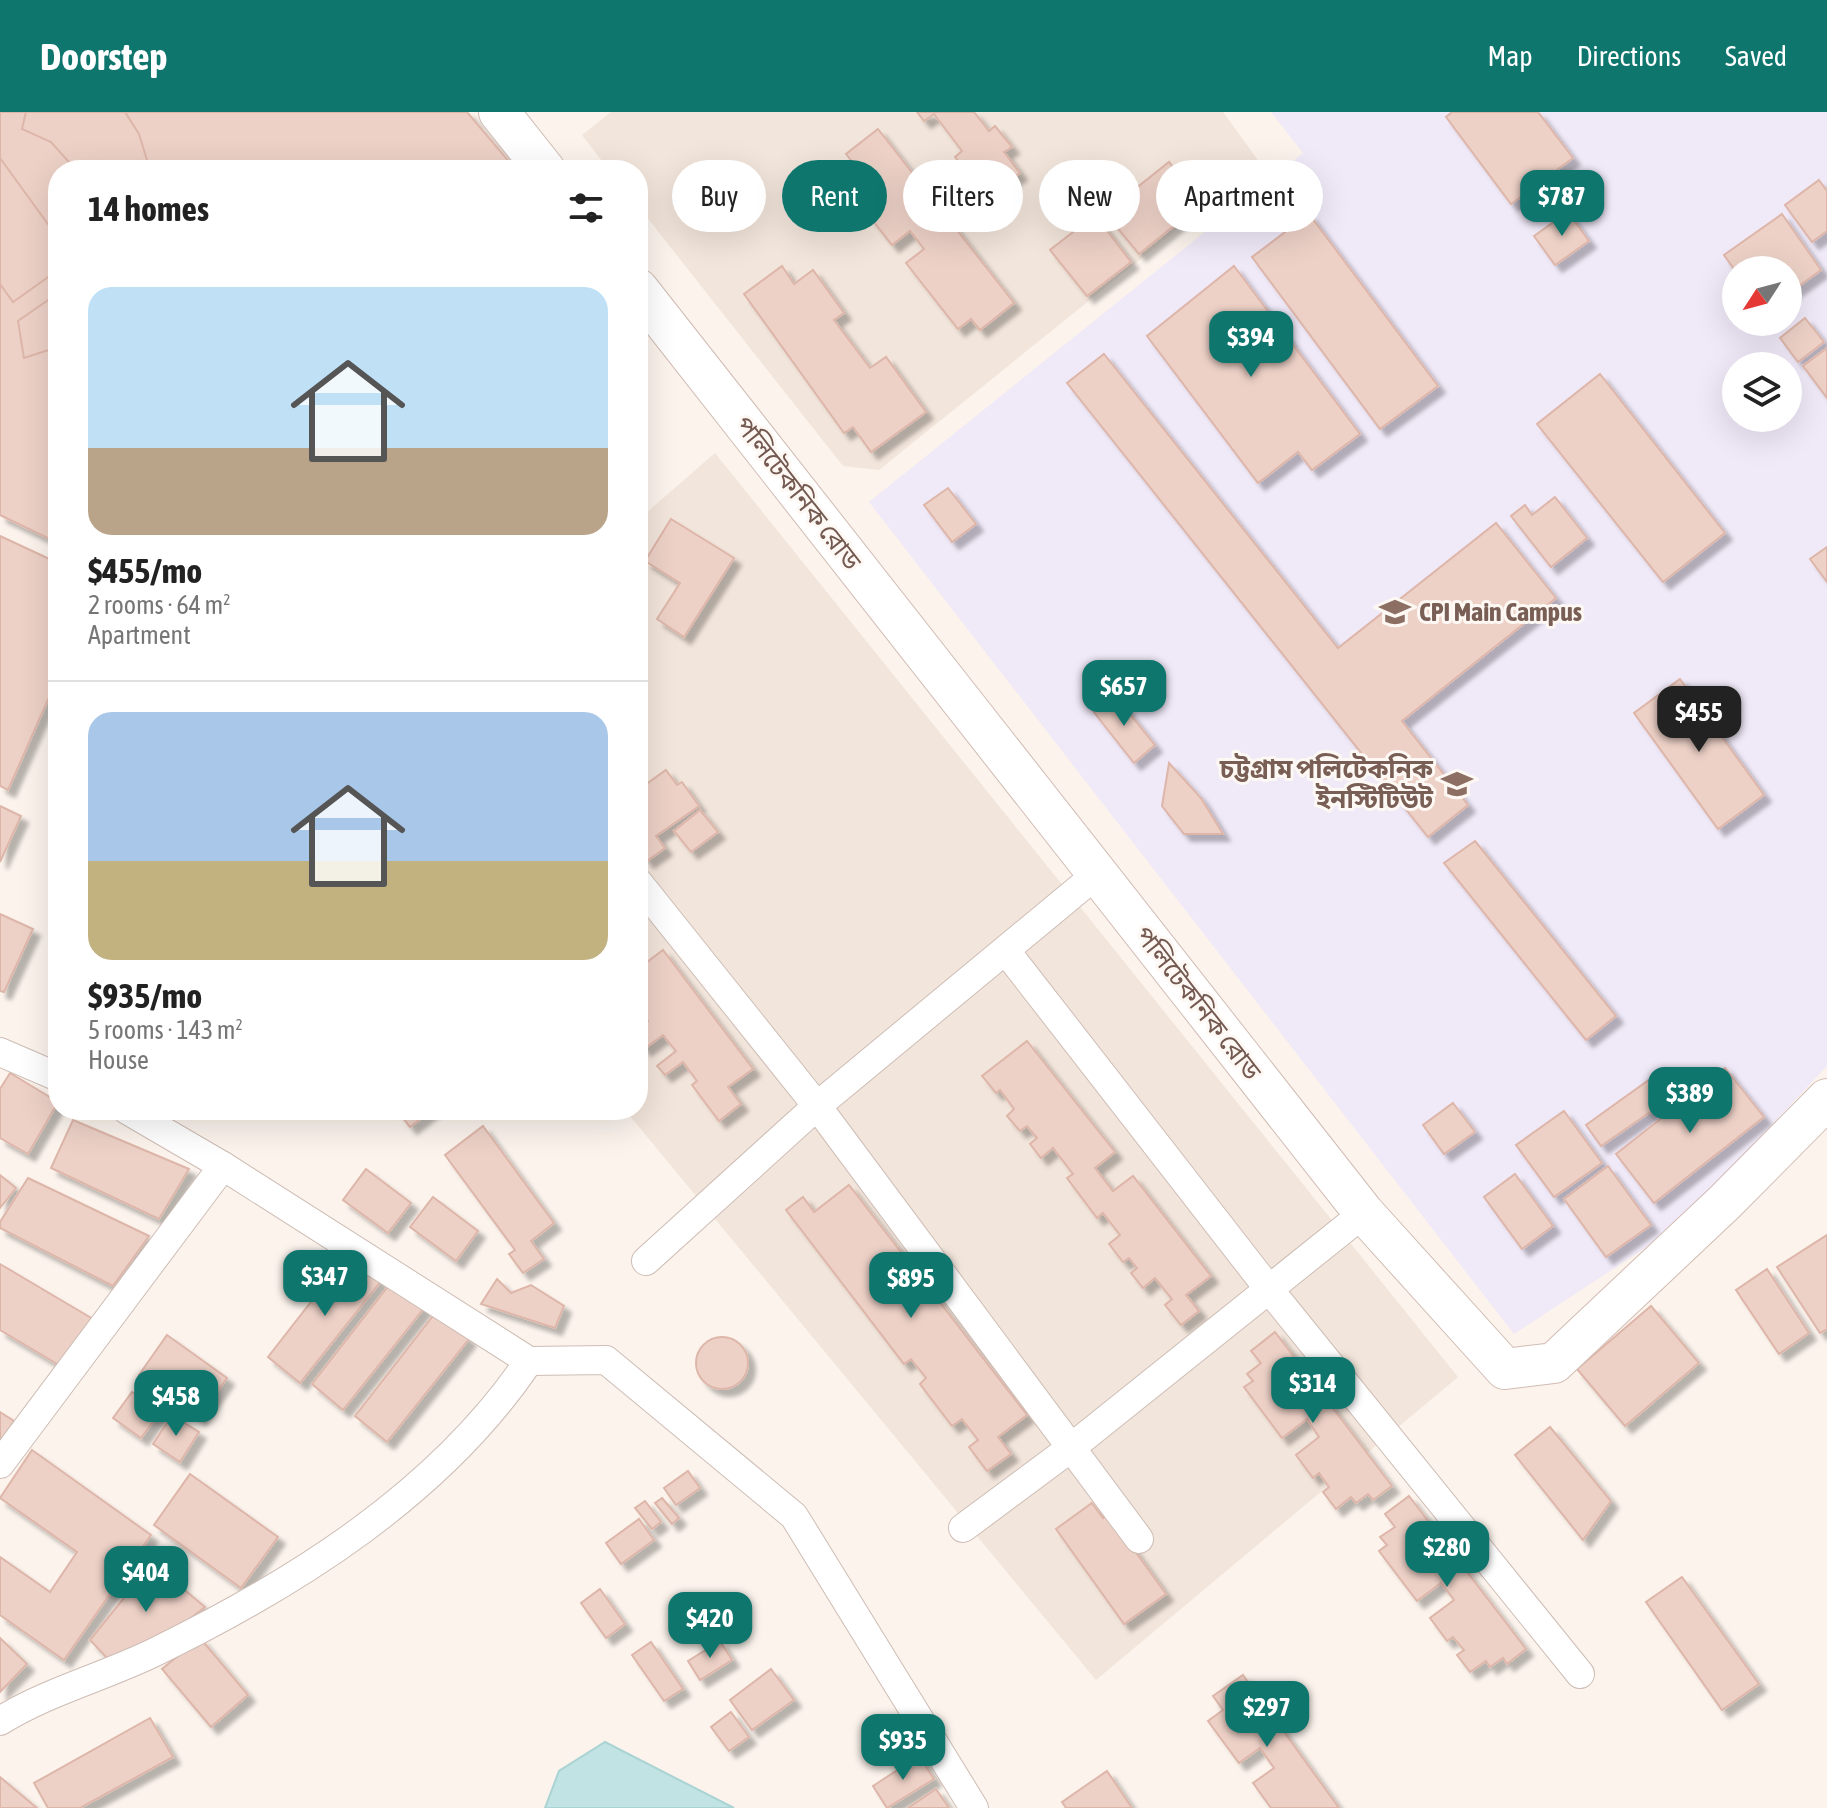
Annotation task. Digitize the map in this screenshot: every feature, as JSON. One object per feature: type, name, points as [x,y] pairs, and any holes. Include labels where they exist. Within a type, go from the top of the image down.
[{"type":"main road","points":[[499,112],[537,160]]},
{"type":"main road","name":"পলিটেকনিক রোড","points":[[648,302],[1364,1213],[1505,1369],[1554,1363],[1693,1233],[1827,1099]]},
{"type":"street","points":[[646,1261],[817,1106],[1097,874]]},
{"type":"street","points":[[648,895],[817,1106],[1139,1539]]},
{"type":"street","points":[[1006,951],[1268,1288],[1580,1674]]},
{"type":"street","points":[[0,1052],[48,1073]]},
{"type":"street","points":[[144,1120],[223,1166],[529,1361],[606,1360],[794,1516],[974,1808]]},
{"type":"street","points":[[0,1464],[223,1166]]},
{"type":"street","points":[[963,1528],[1072,1447],[1364,1213]]},
{"type":"street","points":[[0,1721],[26,1705],[153,1654],[261,1596],[397,1505],[503,1400],[529,1361]]},
{"type":"shaded area","points":[[611,112],[1223,112],[1258,160],[1156,160],[1156,232],[1174,232],[879,470],[843,466],[648,219],[648,160],[601,160],[582,135]]},
{"type":"shaded area","name":"চট্টগ্রাম পলিটেকনিক ইনস্টিটিউট","points":[[1271,112],[1827,112],[1827,1066],[1674,1229],[1514,1334],[869,502],[1205,232],[1323,232],[1323,160],[1294,160],[1303,153]]},
{"type":"shaded area","points":[[715,453],[1458,1377],[1096,1680],[633,1120],[648,1120],[648,511]]},
{"type":"water","points":[[605,1742],[734,1808],[545,1808],[559,1771]]},
{"type":"building","points":[[0,112],[467,112],[508,160],[48,160],[48,538],[0,515]]},
{"type":"building","points":[[26,112],[125,112],[139,134],[147,160],[67,160],[51,142],[22,129]]},
{"type":"building","points":[[917,112],[974,112],[989,131],[995,126],[1012,147],[1004,152],[1010,160],[957,160],[955,157],[962,151],[934,114],[924,121]]},
{"type":"building","points":[[1452,112],[1538,112],[1573,158],[1511,204],[1446,117]]},
{"type":"building","points":[[878,129],[903,161],[903,232],[909,232],[892,245],[882,232],[887,232],[887,160],[851,160],[846,154]]},
{"type":"building","points":[[0,158],[48,224],[48,277],[13,302],[0,284]]},
{"type":"building","points":[[1156,172],[1156,232],[1166,232],[1139,254],[1121,232],[1140,232],[1140,185]]},
{"type":"building","points":[[1819,180],[1827,191],[1827,231],[1812,242],[1785,205]]},
{"type":"building","points":[[1568,212],[1589,241],[1555,265],[1534,236]]},
{"type":"building","points":[[1782,214],[1821,270],[1802,284],[1802,256],[1724,255]]},
{"type":"building","points":[[911,232],[959,232],[1014,303],[980,330],[971,319],[958,329],[906,263],[924,249]]},
{"type":"building","points":[[1073,232],[1108,232],[1131,262],[1087,296],[1050,250]]},
{"type":"building","points":[[1285,232],[1322,232],[1438,386],[1380,429],[1252,257]]},
{"type":"building","points":[[782,266],[794,284],[813,270],[844,313],[834,320],[870,368],[886,357],[926,412],[871,452],[853,427],[844,433],[744,294]]},
{"type":"building","points":[[1234,266],[1360,434],[1312,470],[1298,452],[1258,483],[1147,336]]},
{"type":"building","points":[[48,300],[48,350],[24,358],[18,321]]},
{"type":"building","points":[[1805,318],[1824,342],[1802,359],[1802,352],[1790,352],[1780,338],[1802,336],[1802,320]]},
{"type":"building","points":[[1827,348],[1827,398],[1803,366]]},
{"type":"building","points":[[1104,354],[1338,648],[1496,523],[1556,598],[1402,721],[1468,805],[1428,837],[1067,383]]},
{"type":"building","points":[[1600,374],[1725,533],[1663,582],[1537,424]]},
{"type":"building","points":[[948,488],[976,524],[952,542],[924,505]]},
{"type":"building","points":[[1555,497],[1587,538],[1551,567],[1511,516],[1525,505],[1532,515]]},
{"type":"building","points":[[671,519],[734,558],[684,637],[657,619],[680,583],[648,563],[648,556]]},
{"type":"building","points":[[0,536],[48,558],[48,700],[8,790],[0,786]]},
{"type":"building","points":[[1827,547],[1827,582],[1810,559]]},
{"type":"building","points":[[1680,679],[1764,795],[1718,829],[1634,713]]},
{"type":"building","points":[[1114,694],[1155,745],[1134,763],[1093,711]]},
{"type":"building","points":[[1169,763],[1201,798],[1223,834],[1184,834],[1162,806]]},
{"type":"building","points":[[666,770],[677,785],[682,782],[699,806],[656,836],[665,848],[648,860],[648,783]]},
{"type":"building","points":[[0,806],[21,816],[0,862]]},
{"type":"building","points":[[700,810],[718,832],[691,852],[674,831]]},
{"type":"building","points":[[1475,841],[1616,1016],[1586,1040],[1444,863]]},
{"type":"building","points":[[0,914],[33,929],[4,992],[0,991]]},
{"type":"building","points":[[663,950],[753,1069],[728,1087],[741,1104],[719,1121],[692,1085],[697,1081],[683,1062],[665,1075],[657,1066],[676,1051],[663,1035],[648,1046],[648,961]]},
{"type":"building","points":[[1027,1041],[1115,1152],[1095,1168],[1113,1191],[1133,1176],[1211,1276],[1186,1295],[1199,1311],[1181,1325],[1165,1305],[1172,1299],[1155,1278],[1143,1288],[1131,1273],[1137,1268],[1129,1258],[1123,1262],[1109,1244],[1120,1235],[1103,1213],[1097,1218],[1067,1178],[1073,1174],[1053,1148],[1041,1158],[1030,1144],[1037,1138],[1027,1126],[1020,1131],[1007,1116],[1014,1109],[1000,1090],[996,1093],[982,1076]]},
{"type":"building","points":[[1725,1068],[1764,1117],[1654,1203],[1616,1154]]},
{"type":"building","points":[[10,1073],[48,1096],[48,1119],[28,1154],[0,1138],[0,1089]]},
{"type":"building","points":[[1653,1077],[1669,1099],[1601,1146],[1586,1125]]},
{"type":"building","points":[[1453,1103],[1475,1132],[1444,1154],[1423,1125]]},
{"type":"building","points":[[1564,1111],[1602,1163],[1554,1197],[1516,1145]]},
{"type":"building","points":[[73,1120],[189,1169],[159,1219],[51,1168]]},
{"type":"building","points":[[405,1120],[419,1120],[410,1127]]},
{"type":"building","points":[[483,1126],[554,1223],[531,1241],[544,1259],[523,1273],[509,1254],[515,1250],[445,1155]]},
{"type":"building","points":[[1608,1166],[1651,1225],[1606,1257],[1564,1199]]},
{"type":"building","points":[[366,1169],[411,1203],[388,1233],[343,1200]]},
{"type":"building","points":[[1515,1174],[1553,1226],[1522,1249],[1484,1197]]},
{"type":"building","points":[[0,1175],[16,1188],[0,1208]]},
{"type":"building","points":[[28,1178],[149,1236],[113,1286],[0,1228],[0,1222]]},
{"type":"building","points":[[849,1185],[1027,1415],[998,1437],[1011,1454],[987,1471],[969,1447],[978,1440],[962,1419],[952,1426],[920,1384],[926,1378],[911,1359],[904,1364],[786,1210],[803,1197],[814,1212]]},
{"type":"building","points":[[433,1197],[478,1231],[456,1261],[410,1227]]},
{"type":"building","points":[[1827,1235],[1827,1329],[1820,1333],[1777,1267]]},
{"type":"building","points":[[349,1253],[381,1281],[300,1383],[268,1357]]},
{"type":"building","points":[[0,1264],[93,1319],[64,1368],[0,1330]]},
{"type":"building","points":[[1767,1269],[1809,1333],[1779,1354],[1736,1290]]},
{"type":"building","points":[[497,1279],[511,1293],[531,1285],[564,1306],[555,1328],[481,1304]]},
{"type":"building","points":[[393,1280],[425,1307],[343,1410],[312,1384]]},
{"type":"building","points":[[1651,1306],[1699,1363],[1625,1426],[1577,1369]]},
{"type":"building","points":[[436,1312],[469,1339],[387,1442],[355,1416]]},
{"type":"building","points":[[1275,1332],[1392,1486],[1373,1500],[1368,1494],[1356,1503],[1351,1497],[1336,1509],[1323,1492],[1329,1487],[1319,1473],[1313,1478],[1296,1455],[1319,1437],[1307,1419],[1282,1438],[1244,1387],[1253,1381],[1247,1374],[1261,1363],[1251,1351]]},
{"type":"building","points":[[167,1335],[227,1378],[199,1418],[139,1375]]},
{"type":"building","points":[[722,1337],[740,1345],[748,1363],[740,1381],[722,1389],[704,1381],[696,1363],[704,1345]]},
{"type":"building","points":[[132,1392],[160,1412],[141,1438],[113,1418]]},
{"type":"building","points":[[0,1412],[14,1421],[0,1443]]},
{"type":"building","points":[[172,1415],[199,1432],[180,1462],[153,1444]]},
{"type":"building","points":[[1550,1427],[1611,1501],[1583,1540],[1515,1455]]},
{"type":"building","points":[[32,1450],[151,1535],[64,1660],[0,1615],[0,1557],[50,1592],[77,1552],[0,1498]]},
{"type":"building","points":[[688,1471],[700,1488],[676,1505],[664,1488]]},
{"type":"building","points":[[190,1474],[278,1537],[241,1588],[154,1525]]},
{"type":"building","points":[[1409,1496],[1526,1649],[1507,1664],[1503,1658],[1490,1667],[1486,1661],[1470,1672],[1457,1655],[1464,1650],[1453,1637],[1447,1641],[1430,1618],[1454,1600],[1441,1583],[1417,1601],[1379,1551],[1387,1545],[1380,1537],[1395,1527],[1385,1514]]},
{"type":"building","points":[[662,1498],[679,1518],[672,1524],[655,1503]]},
{"type":"building","points":[[645,1501],[661,1522],[652,1529],[635,1508]]},
{"type":"building","points":[[1092,1503],[1103,1518],[1108,1514],[1166,1594],[1124,1624],[1056,1529]]},
{"type":"building","points":[[639,1519],[654,1540],[621,1564],[606,1543]]},
{"type":"building","points":[[152,1563],[205,1607],[169,1635],[108,1659],[90,1640]]},
{"type":"building","points":[[1682,1577],[1759,1684],[1722,1710],[1646,1602]]},
{"type":"building","points":[[600,1589],[625,1624],[606,1638],[581,1603]]},
{"type":"building","points":[[0,1638],[27,1664],[0,1692]]},
{"type":"building","points":[[200,1638],[248,1695],[211,1727],[162,1669]]},
{"type":"building","points":[[720,1641],[732,1660],[700,1680],[688,1661]]},
{"type":"building","points":[[651,1642],[683,1689],[664,1701],[632,1655]]},
{"type":"building","points":[[771,1669],[794,1700],[752,1730],[730,1700]]},
{"type":"building","points":[[1243,1675],[1339,1808],[1271,1808],[1253,1783],[1274,1768],[1260,1748],[1239,1763],[1208,1721],[1223,1710],[1213,1696]]},
{"type":"building","points":[[731,1712],[749,1737],[729,1751],[711,1727]]},
{"type":"building","points":[[150,1718],[173,1757],[80,1808],[48,1808],[34,1783]]},
{"type":"building","points":[[919,1756],[934,1779],[887,1808],[873,1786]]},
{"type":"building","points":[[1107,1771],[1132,1808],[1066,1808],[1062,1802]]},
{"type":"building","points":[[0,1777],[37,1808],[0,1808]]},
{"type":"building","points":[[936,1789],[949,1808],[908,1808]]},
{"type":"place","name":"CPI Main Campus","points":[[1395,612]]},
{"type":"place","name":"চট্টগ্রাম পলিটেকনিক ইনস্টিটিউট","points":[[1457,784]]}]
